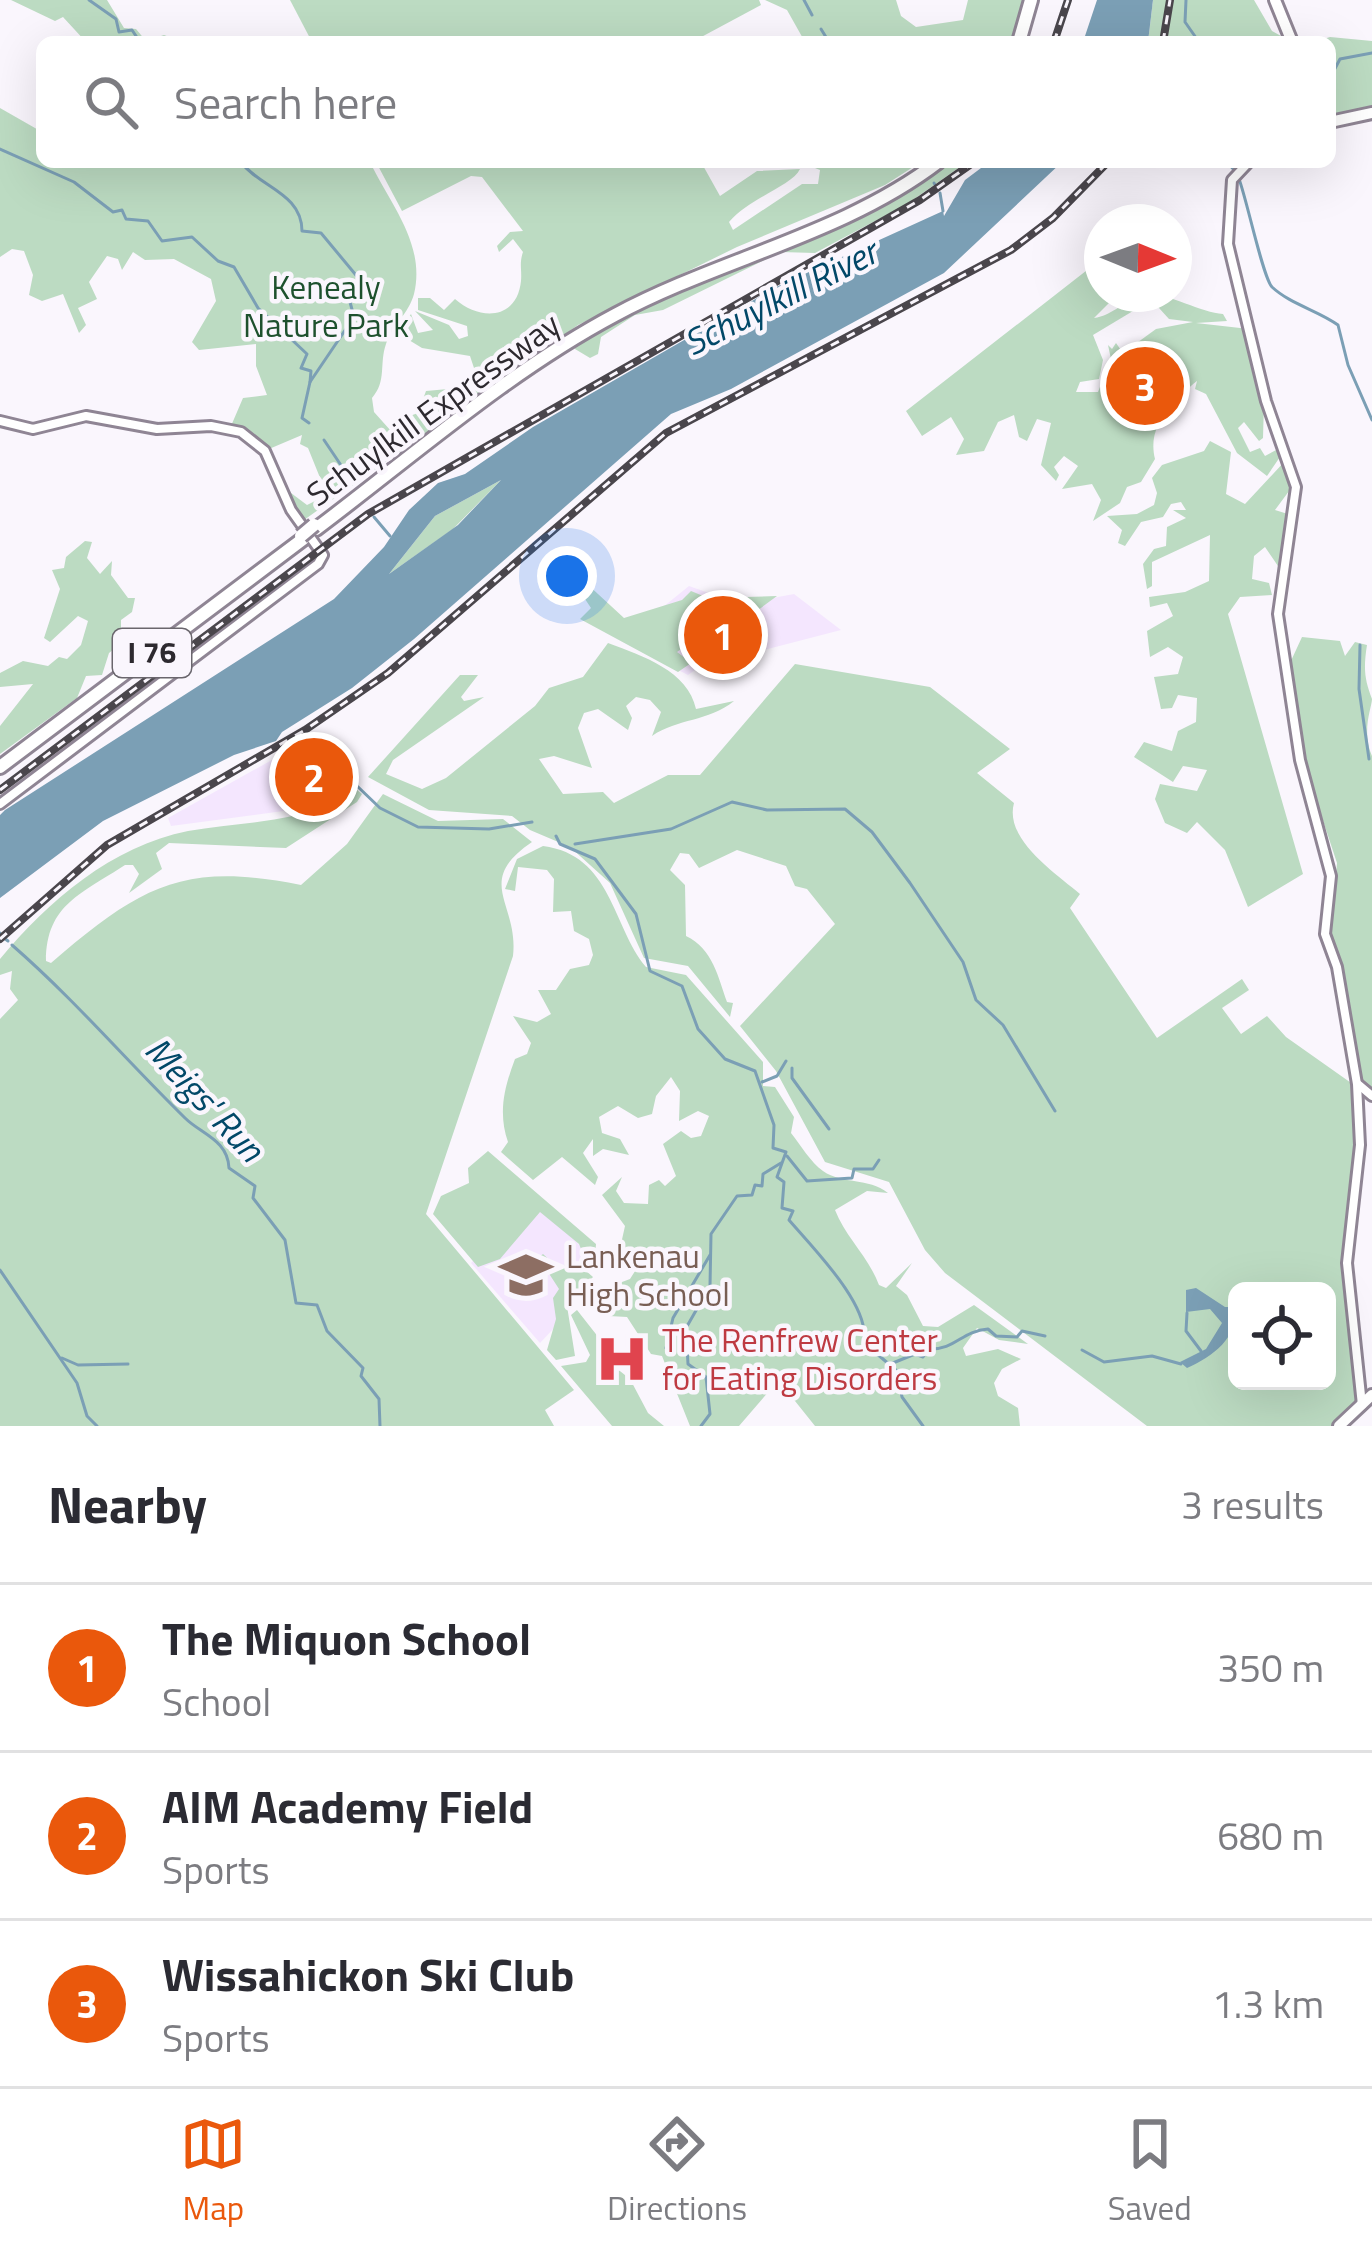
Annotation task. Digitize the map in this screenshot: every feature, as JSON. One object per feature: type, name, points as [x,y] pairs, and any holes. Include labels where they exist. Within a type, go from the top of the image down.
[{"type":"highway","points":[[1023,36],[1032,0]]},
{"type":"highway","name":"Schuylkill Expressway","points":[[0,764],[526,366],[602,317],[888,191],[924,168]]},
{"type":"main road","points":[[1275,0],[1290,36]]},
{"type":"main road","points":[[1336,121],[1372,113]]},
{"type":"main road","points":[[1339,1426],[1367,1400]]},
{"type":"street","points":[[1242,168],[1232,180],[1229,251],[1266,401],[1296,487],[1278,614],[1300,760],[1327,852],[1331,876],[1324,930],[1358,1084],[1360,1145],[1347,1263],[1367,1400]]},
{"type":"street","points":[[0,422],[33,429],[86,416],[157,428],[212,426],[241,432],[267,455],[291,509],[322,551],[318,564],[0,804]]},
{"type":"street","points":[[1358,1084],[1372,1096]]},
{"type":"shaded area","points":[[689,586],[740,604],[794,594],[841,630],[756,652],[746,647],[720,652],[688,675],[621,641]]},
{"type":"shaded area","points":[[288,751],[292,760],[320,754],[360,777],[306,808],[171,826],[168,818]]},
{"type":"shaded area","name":"Lankenau High School","points":[[534,1198],[588,1254],[558,1308],[555,1327],[540,1343],[471,1263]]},
{"type":"green space","points":[[11,0],[107,0],[124,28],[136,29],[142,36],[80,36],[63,17],[55,21]]},
{"type":"green space","points":[[290,0],[759,0],[761,5],[703,36],[309,36]]},
{"type":"green space","points":[[765,0],[896,0],[901,16],[916,27],[963,20],[968,0],[1025,0],[1015,36],[802,36],[787,10]]},
{"type":"green space","points":[[1153,0],[1254,0],[1272,31],[1281,36],[1149,36]]},
{"type":"green space","points":[[1336,38],[1372,41],[1372,109],[1336,117]]},
{"type":"green space","name":"Kenealy Nature Park","points":[[0,108],[36,129],[36,168],[373,168],[411,241],[416,276],[412,301],[386,344],[380,385],[372,398],[374,412],[391,431],[374,444],[386,453],[411,435],[409,428],[393,422],[418,413],[426,391],[470,387],[478,380],[470,356],[422,348],[404,337],[402,328],[411,314],[418,333],[433,330],[415,311],[449,325],[459,339],[468,336],[467,326],[418,310],[418,298],[430,298],[444,310],[455,299],[475,311],[505,310],[518,294],[523,252],[513,239],[499,252],[497,246],[510,232],[523,231],[482,177],[471,176],[402,211],[379,168],[704,168],[720,196],[757,171],[800,169],[737,214],[729,222],[733,230],[802,184],[818,184],[820,170],[815,168],[912,168],[885,185],[737,247],[578,325],[304,520],[283,487],[307,505],[327,495],[308,448],[300,444],[302,435],[269,449],[231,426],[243,398],[267,395],[256,366],[256,344],[199,350],[192,342],[216,301],[211,279],[174,259],[145,260],[133,252],[122,270],[118,259],[107,256],[89,282],[97,299],[78,308],[86,325],[79,333],[63,294],[42,301],[29,295],[33,275],[24,251],[12,249],[0,257]]},
{"type":"green space","points":[[933,168],[958,168],[907,204],[815,253],[781,252],[663,310],[635,315],[601,337],[598,354],[590,358],[575,349],[576,342],[642,305],[838,221]]},
{"type":"green space","points":[[1084,272],[1084,312],[1100,312],[1094,318],[1131,312],[1093,335],[1103,360],[1099,379],[1080,382],[1076,392],[1098,392],[1111,359],[1108,345],[1112,349],[1116,343],[1123,353],[1156,329],[1193,322],[1169,319],[1163,312],[1192,312],[1192,306],[1223,314],[1227,321],[1196,323],[1249,329],[1264,402],[1263,438],[1259,441],[1244,422],[1238,428],[1250,452],[1260,448],[1265,456],[1278,449],[1278,437],[1282,454],[1267,476],[1237,453],[1206,394],[1195,389],[1197,381],[1159,423],[1155,459],[1141,482],[1127,487],[1120,503],[1093,521],[1101,500],[1092,484],[1062,489],[1078,466],[1064,456],[1054,467],[1059,475],[1056,481],[1041,465],[1051,423],[1037,419],[1027,441],[1019,437],[1014,415],[998,422],[984,451],[956,455],[964,439],[951,417],[922,436],[906,411]]},
{"type":"green space","points":[[1210,441],[1231,452],[1226,494],[1245,504],[1285,461],[1292,487],[1275,510],[1291,515],[1280,569],[1265,547],[1254,556],[1252,579],[1269,583],[1272,595],[1240,597],[1228,614],[1303,874],[1248,907],[1225,850],[1197,822],[1187,833],[1165,823],[1155,799],[1160,784],[1197,791],[1207,770],[1183,766],[1173,782],[1134,757],[1144,742],[1172,751],[1178,731],[1196,722],[1197,698],[1178,695],[1172,708],[1161,709],[1154,677],[1178,674],[1183,657],[1168,647],[1150,657],[1147,631],[1173,616],[1167,603],[1150,607],[1149,597],[1185,592],[1209,581],[1210,535],[1152,562],[1152,586],[1147,589],[1143,564],[1154,549],[1166,546],[1167,527],[1186,518],[1173,510],[1186,510],[1181,502],[1171,504],[1163,517],[1141,522],[1125,546],[1118,543],[1122,530],[1107,516],[1137,514],[1154,505],[1157,493],[1152,478],[1162,465],[1204,451]]},
{"type":"green space","points":[[501,480],[453,529],[389,574],[435,516]]},
{"type":"green space","points":[[85,541],[92,542],[87,558],[100,574],[112,561],[111,575],[128,598],[135,598],[132,612],[121,620],[121,643],[109,653],[102,675],[86,676],[77,698],[0,754],[0,726],[33,684],[0,687],[0,673],[23,661],[48,666],[59,657],[67,659],[81,645],[88,621],[78,616],[50,642],[44,638],[60,589],[52,570],[64,568],[66,557]]},
{"type":"green space","points":[[585,582],[624,618],[682,600],[691,591],[708,598],[777,596],[750,616],[704,603],[699,611],[716,616],[715,623],[677,652],[685,658],[713,648],[678,672],[580,619],[591,608],[581,593]]},
{"type":"green space","points":[[1302,637],[1340,641],[1345,656],[1355,642],[1367,645],[1365,674],[1372,699],[1367,729],[1372,756],[1372,1091],[1360,1082],[1330,940],[1337,863],[1303,760],[1290,663]]},
{"type":"green space","points":[[608,643],[674,675],[696,709],[734,701],[652,736],[661,712],[650,700],[636,697],[626,706],[632,718],[628,730],[598,709],[584,713],[578,728],[592,768],[554,756],[539,759],[563,794],[603,792],[614,803],[668,775],[700,775],[795,664],[930,687],[1010,749],[977,773],[1014,803],[1017,829],[1034,854],[1080,894],[1070,908],[1157,1038],[1242,979],[1249,990],[1222,1008],[1241,1034],[1267,1016],[1286,1037],[1354,1085],[1355,1165],[1343,1267],[1356,1408],[1337,1426],[1147,1426],[945,1273],[925,1250],[889,1182],[825,1162],[776,1071],[740,1026],[835,924],[807,889],[795,886],[786,866],[737,850],[699,868],[689,854],[680,853],[670,870],[685,885],[686,936],[703,948],[713,964],[727,1002],[733,1003],[730,1017],[688,966],[644,958],[610,883],[570,847],[530,830],[512,816],[429,810],[368,777],[460,675],[478,675],[461,697],[464,701],[484,697],[393,760],[386,774],[422,789],[446,778],[535,706],[549,688],[583,677]]},
{"type":"green space","points":[[356,789],[362,794],[357,802],[286,848],[169,843],[156,853],[162,869],[129,893],[139,874],[133,865],[125,865],[60,913],[52,926],[46,961],[51,963],[111,915],[165,886],[224,876],[301,885],[347,844],[383,794],[438,821],[503,819],[532,842],[505,869],[503,894],[513,956],[426,1214],[574,1390],[545,1410],[554,1426],[0,1426],[0,1019],[18,1000],[10,989],[12,971],[0,975],[0,959],[61,897],[133,849],[188,831],[297,815]]},
{"type":"green space","points":[[543,846],[583,863],[608,894],[646,967],[686,975],[763,1062],[763,1086],[775,1087],[794,1117],[791,1133],[814,1163],[831,1175],[888,1193],[867,1191],[835,1210],[879,1285],[886,1288],[912,1263],[896,1286],[907,1295],[923,1326],[938,1327],[974,1305],[1028,1344],[999,1340],[977,1328],[963,1348],[966,1356],[998,1349],[1021,1359],[1002,1369],[994,1383],[998,1396],[1018,1408],[1020,1426],[815,1426],[795,1401],[770,1390],[739,1426],[690,1426],[662,1356],[651,1354],[627,1317],[609,1316],[618,1300],[614,1285],[630,1279],[637,1268],[619,1253],[625,1226],[602,1195],[622,1177],[616,1191],[624,1203],[648,1204],[649,1185],[659,1180],[665,1186],[676,1176],[663,1144],[681,1131],[691,1138],[701,1136],[709,1116],[698,1111],[679,1121],[680,1091],[671,1077],[656,1096],[652,1114],[638,1118],[618,1106],[599,1117],[602,1133],[620,1139],[629,1155],[603,1149],[593,1156],[593,1139],[583,1153],[598,1177],[595,1185],[562,1157],[533,1180],[501,1152],[508,1142],[503,1111],[508,1080],[515,1059],[527,1054],[531,1043],[513,1016],[537,1022],[551,1014],[538,990],[556,990],[570,969],[589,965],[593,955],[589,939],[574,931],[571,911],[553,912],[554,879],[547,870],[518,867],[515,891],[505,889],[517,859]]},
{"type":"green space","points":[[488,1151],[596,1244],[595,1257],[585,1270],[593,1277],[567,1306],[575,1356],[556,1360],[547,1350],[556,1319],[553,1298],[559,1289],[548,1272],[530,1264],[543,1254],[556,1266],[579,1263],[584,1256],[579,1244],[540,1212],[500,1259],[478,1267],[433,1214],[441,1196],[469,1183],[468,1168]]},
{"type":"green space","points":[[577,1310],[599,1338],[611,1364],[630,1379],[648,1413],[664,1426],[612,1426],[561,1366],[586,1362],[590,1355],[571,1315]]},
{"type":"water","points":[[1097,0],[1153,0],[1149,36],[1085,36]]},
{"type":"water","name":"Schuylkill River","points":[[981,168],[1056,168],[944,273],[731,389],[671,414],[414,639],[352,688],[282,732],[276,741],[234,755],[103,821],[0,898],[0,815],[5,810],[334,599],[438,483],[465,474],[533,427],[776,287],[943,211],[944,216],[965,180]],"holes":[[[501,480],[458,525],[389,574],[435,516]]]},
{"type":"water","points":[[1196,1288],[1228,1307],[1228,1336],[1222,1345],[1187,1368],[1180,1362],[1206,1349],[1222,1323],[1210,1309],[1186,1312],[1186,1290]]},
{"type":"waterway","points":[[89,0],[116,19],[119,32],[132,30],[136,36]]},
{"type":"waterway","points":[[804,0],[812,15]]},
{"type":"waterway","points":[[1186,0],[1185,22],[1195,36]]},
{"type":"waterway","points":[[821,29],[825,36]]},
{"type":"waterway","points":[[1336,67],[1340,59],[1372,53]]},
{"type":"waterway","points":[[0,149],[36,165]]},
{"type":"waterway","points":[[43,168],[74,182],[113,212],[122,210],[126,219],[148,221],[162,241],[192,237],[218,261],[234,267],[258,308],[307,354],[301,368],[311,371],[310,382]]},
{"type":"waterway","points":[[246,168],[295,208],[302,231],[321,233],[370,292],[350,302],[354,317],[310,382],[302,418],[309,423]]},
{"type":"waterway","points":[[1232,168],[1235,171]]},
{"type":"waterway","points":[[1239,179],[1268,281],[1287,298],[1338,325],[1348,365],[1372,420]]},
{"type":"waterway","points":[[940,193],[943,211]]},
{"type":"waterway","points":[[324,440],[353,483]]},
{"type":"waterway","points":[[374,517],[390,536]]},
{"type":"waterway","points":[[1360,645],[1359,689],[1369,759]]},
{"type":"waterway","points":[[288,759],[327,760]]},
{"type":"waterway","points":[[333,763],[380,808],[418,827],[489,829],[532,822]]},
{"type":"waterway","points":[[575,844],[671,829],[732,802],[767,810],[845,809],[872,832],[910,883],[963,962],[976,1000],[1003,1025],[1055,1111]]},
{"type":"waterway","points":[[556,836],[560,844],[595,859],[636,914],[650,971],[682,986],[698,1029],[725,1059],[755,1071],[774,1125],[773,1148],[786,1152],[777,1177],[784,1182],[782,1208],[793,1211],[789,1220],[850,1296],[864,1328],[863,1342],[897,1371],[902,1397],[923,1426]]},
{"type":"waterway","name":"Meigs' Run","points":[[4,938],[8,941]]},
{"type":"waterway","name":"Meigs' Run","points":[[12,945],[185,1118],[219,1144],[229,1168],[255,1186],[253,1198],[285,1240],[296,1303],[317,1305],[327,1331],[363,1368],[361,1376],[379,1399],[380,1426]]},
{"type":"waterway","points":[[762,1082],[777,1076],[786,1061]]},
{"type":"waterway","points":[[792,1068],[792,1078],[829,1129]]},
{"type":"waterway","points":[[787,1156],[807,1181],[852,1178],[854,1169],[873,1169],[879,1160]]},
{"type":"waterway","points":[[701,1426],[710,1414],[706,1377],[688,1364],[686,1328],[710,1286],[711,1234],[737,1196],[752,1195],[755,1185],[762,1186],[763,1174],[781,1163]]},
{"type":"waterway","points":[[666,1348],[673,1318],[710,1255]]},
{"type":"waterway","points":[[0,1270],[77,1383],[87,1416],[97,1426]]},
{"type":"waterway","points":[[1187,1313],[1186,1331],[1201,1351]]},
{"type":"waterway","points":[[888,1365],[915,1354],[923,1357],[928,1349],[945,1347],[979,1330],[988,1329],[996,1336],[1017,1337],[1022,1331],[1045,1336]]},
{"type":"waterway","points":[[1082,1350],[1104,1362],[1152,1356],[1181,1364]]},
{"type":"waterway","points":[[62,1358],[78,1365],[128,1364]]},
{"type":"railway","points":[[1056,36],[1068,0]]},
{"type":"railway","points":[[1164,36],[1170,0]]},
{"type":"railway","points":[[0,790],[368,514],[920,200],[965,168]]},
{"type":"railway","points":[[0,939],[107,845],[305,730],[388,673],[666,433],[1011,250],[1053,218],[1102,168]]},
{"type":"place","name":"Wissahickon Ski Club","points":[[1145,386]]},
{"type":"place","name":"The Miquon School","points":[[723,635]]},
{"type":"place","name":"AIM Academy Field","points":[[314,777]]},
{"type":"place","name":"Lankenau High School","points":[[526,1275]]},
{"type":"place","name":"The Renfrew Center for Eating Disorders","points":[[622,1359]]}]
